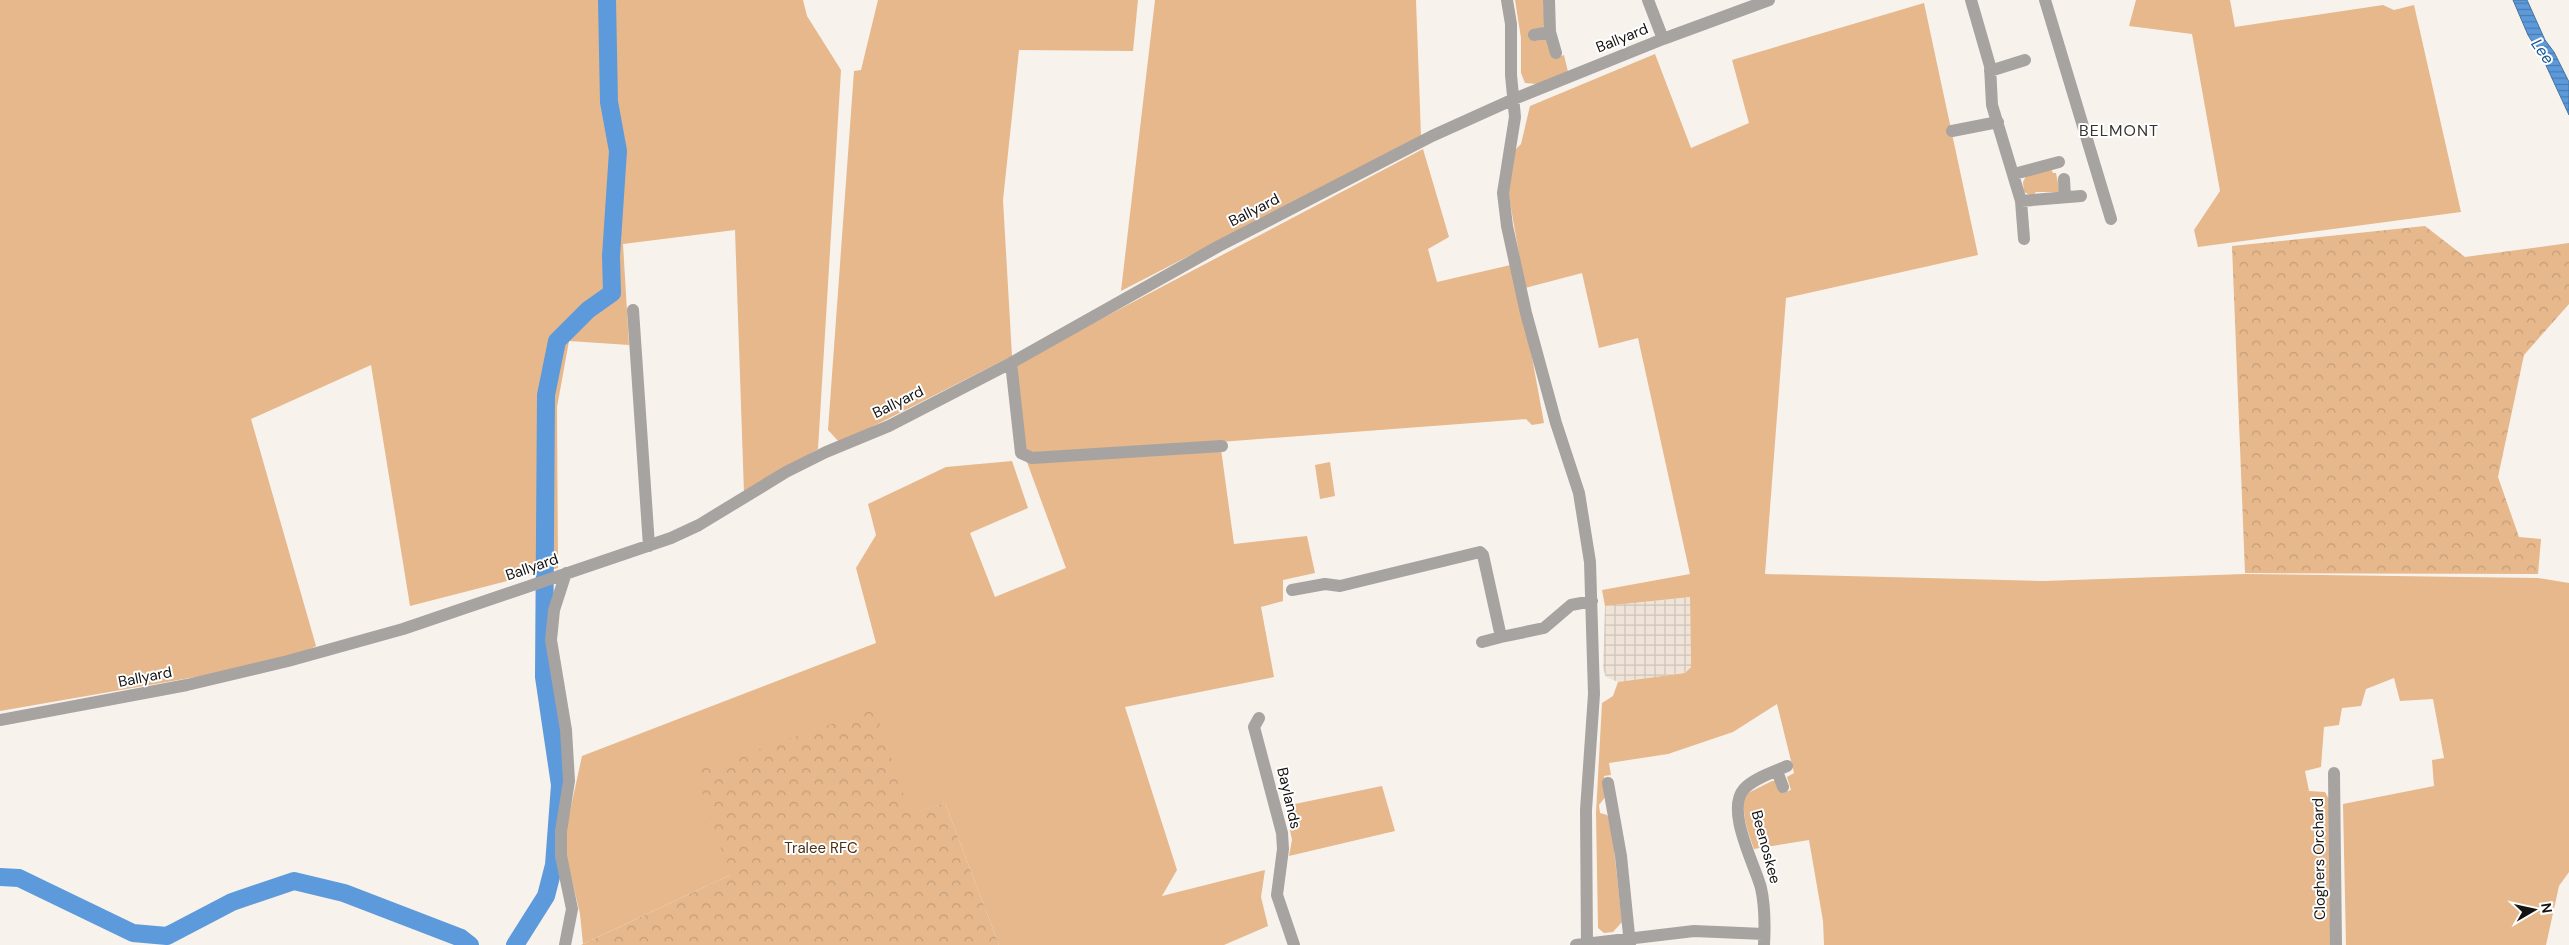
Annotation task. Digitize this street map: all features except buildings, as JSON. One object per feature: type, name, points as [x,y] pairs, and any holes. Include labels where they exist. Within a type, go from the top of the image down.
[{"type":"street","points":[[1507,0],[1511,24],[1511,75],[1514,99],[1514,117],[1503,193],[1507,226],[1526,313],[1556,423],[1579,493],[1590,562],[1594,694],[1586,810],[1583,944]]},
{"type":"street","points":[[1549,0],[1550,32],[1556,53]]},
{"type":"street","points":[[1648,0],[1663,39]]},
{"type":"street","name":"Ballyard","points":[[0,720],[187,685],[288,661],[403,629],[561,574],[649,546],[699,525],[786,472],[826,452],[889,426],[1010,363],[1219,246],[1432,136],[1514,99],[1663,39],[1769,0]]},
{"type":"street","points":[[1971,0],[1990,71],[1992,105],[2014,174],[2020,201],[2024,239]]},
{"type":"street","points":[[2045,0],[2111,219]]},
{"type":"street","points":[[1534,35],[1550,32]]},
{"type":"street","points":[[1990,71],[2025,60]]},
{"type":"street","points":[[1952,131],[1998,122]]},
{"type":"street","points":[[2014,174],[2059,162]]},
{"type":"street","points":[[2064,179],[2065,197]]},
{"type":"street","points":[[2020,201],[2081,196]]},
{"type":"street","points":[[633,310],[649,546]]},
{"type":"street","points":[[1010,363],[1021,453],[1032,458],[1222,446]]},
{"type":"street","points":[[1292,590],[1325,584],[1340,586],[1480,552],[1483,555],[1501,637]]},
{"type":"street","points":[[561,574],[554,610],[551,640],[566,730],[569,782],[561,831],[561,856],[572,909],[564,945]]},
{"type":"street","points":[[1482,642],[1544,628],[1571,605],[1592,600]]},
{"type":"street","name":"Baylands","points":[[1259,718],[1254,727],[1282,833],[1283,849],[1277,895],[1294,945]]},
{"type":"street","name":"Beenoskee","points":[[1583,944],[1630,942],[1694,931],[1764,939],[1761,888],[1748,857],[1738,813],[1739,802],[1742,791],[1748,785],[1782,768],[1783,787]]},
{"type":"street","name":"Cloghers Orchard","points":[[2334,773],[2336,945]]},
{"type":"street","points":[[1608,783],[1620,856],[1630,942]]},
{"type":"shaded area","points":[[1690,597],[1691,667],[1685,673],[1618,682],[1606,677],[1603,669],[1605,606]]},
{"type":"green space","points":[[0,0],[803,0],[807,16],[841,70],[818,449],[744,493],[735,230],[623,244],[629,345],[569,341],[557,407],[558,568],[410,606],[371,365],[251,419],[316,646],[288,661],[0,711]]},
{"type":"green space","points":[[878,0],[1138,0],[1133,51],[1019,50],[1003,200],[1012,356],[840,443],[828,430],[854,71],[861,70]]},
{"type":"green space","points":[[1155,0],[1416,0],[1421,136],[1121,291]]},
{"type":"green space","points":[[1515,0],[1543,0],[1545,23],[1543,28],[1531,33],[1533,41],[1545,39],[1549,41],[1556,58],[1564,55],[1568,72],[1537,84],[1525,83],[1521,73],[1521,38]]},
{"type":"green space","points":[[2136,0],[2230,0],[2235,27],[2383,5],[2394,10],[2414,5],[2461,212],[2198,247],[2194,230],[2220,191],[2192,34],[2129,26]]},
{"type":"green space","points":[[1924,3],[1978,255],[1786,298],[1765,574],[2044,581],[2245,574],[2538,578],[2569,583],[2569,872],[2559,886],[2546,945],[2346,945],[2343,804],[2434,786],[2432,760],[2444,758],[2433,699],[2400,701],[2394,678],[2366,689],[2361,706],[2342,708],[2339,725],[2324,727],[2321,767],[2305,771],[2309,791],[2325,792],[2330,801],[2331,945],[1824,945],[1823,921],[1809,840],[1754,849],[1746,822],[1744,801],[1746,794],[1772,781],[1778,781],[1783,793],[1791,790],[1787,777],[1794,773],[1777,704],[1733,732],[1668,754],[1609,763],[1611,775],[1604,776],[1606,796],[1599,805],[1600,813],[1607,815],[1611,822],[1622,922],[1613,932],[1604,933],[1598,928],[1596,813],[1602,703],[1613,696],[1618,682],[1685,673],[1691,667],[1690,597],[1605,606],[1602,590],[1690,574],[1638,338],[1599,348],[1582,273],[1525,288],[1508,191],[1515,150],[1521,144],[1530,106],[1655,54],[1691,148],[1749,123],[1732,60]]},
{"type":"green space","points":[[1423,149],[1449,237],[1428,249],[1437,282],[1515,264],[1544,423],[1532,425],[1526,419],[1220,442],[1234,544],[1307,536],[1315,573],[1283,580],[1283,601],[1261,607],[1274,677],[1125,707],[1177,870],[1162,896],[1265,870],[1261,897],[1268,926],[1224,945],[999,945],[945,803],[730,875],[583,944],[580,914],[563,843],[582,756],[876,643],[856,568],[876,535],[868,504],[946,467],[1012,461],[1028,508],[970,533],[995,597],[1066,568],[1024,454],[1010,367]]},
{"type":"green space","points":[[2051,169],[2053,173],[2056,173],[2060,192],[2036,192],[2032,196],[2024,192],[2023,182],[2026,176]]},
{"type":"green space","points":[[2425,226],[2465,257],[2569,243],[2569,304],[2524,355],[2498,477],[2519,537],[2541,539],[2538,574],[2245,573],[2232,246]]},
{"type":"green space","points":[[1330,462],[1335,496],[1320,499],[1315,465]]},
{"type":"green space","name":"Tralee RFC","points":[[875,709],[910,814],[945,803],[999,945],[581,945],[730,875],[695,771]]},
{"type":"green space","points":[[1382,786],[1395,831],[1289,856],[1292,840],[1285,806]]},
{"type":"water","name":"Lee","points":[[2513,0],[2527,0],[2545,40],[2554,52],[2569,82],[2569,115],[2544,61],[2528,35]]},
{"type":"waterway","points":[[515,945],[546,896],[554,865],[560,785],[544,677],[546,395],[557,341],[588,310],[612,293],[611,256],[618,151],[609,102],[607,0]]},
{"type":"waterway","points":[[0,877],[19,878],[133,933],[167,936],[232,902],[294,881],[344,893],[461,938],[470,945]]},
{"type":"district","name":"BELMONT","points":[[2119,130]]}]
